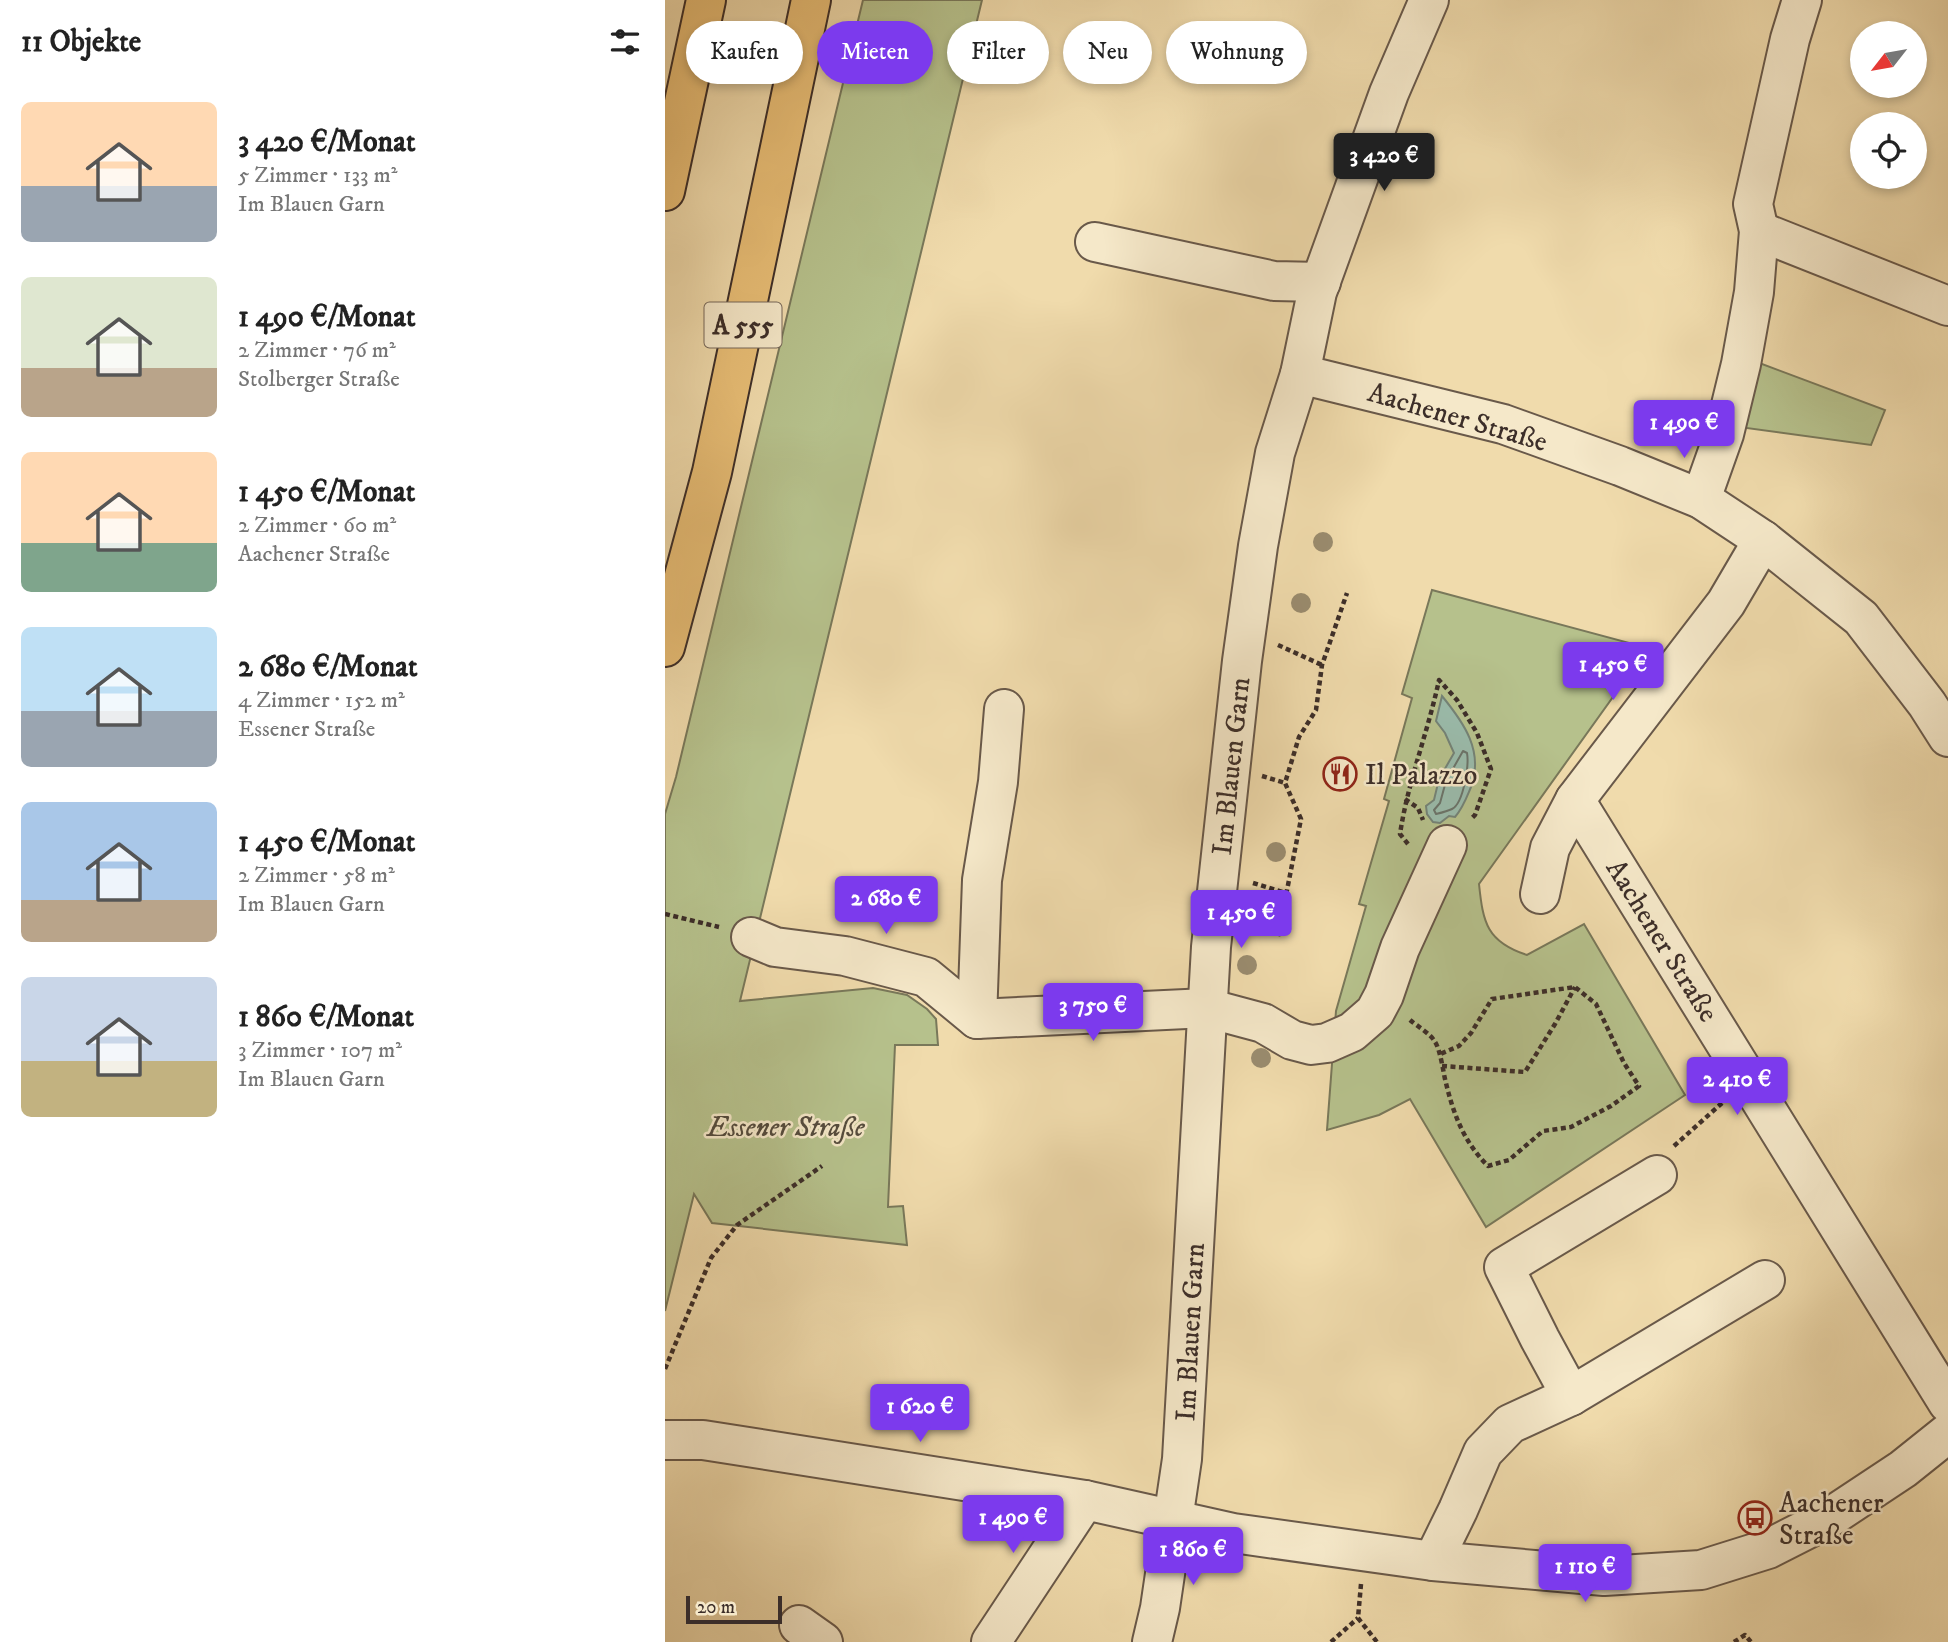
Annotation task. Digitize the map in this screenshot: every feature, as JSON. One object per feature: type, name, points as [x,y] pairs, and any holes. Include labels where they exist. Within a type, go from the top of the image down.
[{"type":"highway","points":[[665,191],[706,0]]},
{"type":"highway","name":"A 555","points":[[665,647],[712,472],[811,0]]},
{"type":"street","name":"Im Blauen Garn","points":[[1152,1642],[1160,1608],[1182,1459],[1213,922],[1258,546],[1275,453],[1300,374],[1321,282],[1388,93],[1429,0]]},
{"type":"street","points":[[1701,499],[1724,434],[1741,364],[1754,292],[1759,231],[1753,204],[1790,38],[1802,0]]},
{"type":"street","points":[[1759,231],[1948,306]]},
{"type":"street","points":[[1095,242],[1274,281],[1321,282]]},
{"type":"street","name":"Aachener Straße","points":[[1300,374],[1503,424],[1620,466],[1701,499],[1763,540],[1861,618],[1927,704],[1948,737]]},
{"type":"street","points":[[1539,894],[1550,848],[1575,800],[1726,603],[1763,540]]},
{"type":"street","points":[[977,1019],[982,880],[998,782],[1004,709]]},
{"type":"street","name":"Aachener Straße","points":[[1575,800],[1948,1403]]},
{"type":"street","points":[[737,933],[775,947],[845,956],[926,977],[977,1019],[1207,1008],[1263,1023],[1292,1040],[1311,1045],[1328,1043],[1352,1032],[1375,1012],[1400,948],[1447,845]]},
{"type":"street","points":[[1571,1396],[1504,1267],[1657,1175]]},
{"type":"street","points":[[1433,1561],[1483,1452],[1510,1424],[1571,1396],[1765,1280]]},
{"type":"street","points":[[665,1440],[703,1440],[1085,1500],[1233,1533],[1364,1552],[1604,1576],[1701,1570],[1768,1549],[1829,1518],[1903,1469],[1948,1433]]},
{"type":"street","points":[[991,1642],[1085,1500]]},
{"type":"path","points":[[1278,936],[1301,819],[1285,783],[1299,737],[1316,710],[1322,665],[1347,593]]},
{"type":"path","points":[[1246,631],[1322,665]]},
{"type":"path","points":[[1405,799],[1418,808],[1431,837],[1447,845],[1475,815],[1490,769],[1477,733],[1457,700],[1439,680],[1430,724],[1405,799],[1400,834],[1432,880]]},
{"type":"path","points":[[665,914],[737,933]]},
{"type":"path","points":[[1375,1012],[1411,1020],[1435,1042],[1438,1055],[1442,1066],[1453,1113],[1476,1153],[1488,1166],[1509,1160],[1543,1131],[1571,1127],[1611,1106],[1639,1086],[1624,1063],[1596,1004],[1575,987],[1492,999],[1471,1033],[1459,1046],[1438,1055]]},
{"type":"path","points":[[1442,1066],[1525,1072],[1575,987]]},
{"type":"path","points":[[1657,1175],[1662,1157],[1748,1078]]},
{"type":"path","points":[[665,1369],[711,1258],[737,1226],[822,1167]]},
{"type":"path","points":[[1331,1642],[1358,1618],[1364,1552]]},
{"type":"path","points":[[1358,1618],[1377,1642]]},
{"type":"path","points":[[1734,1642],[1745,1635],[1751,1642]]},
{"type":"green space","name":"Essener Straße","points":[[863,0],[982,0],[977,21],[947,21],[947,84],[962,84],[740,1001],[873,988],[907,995],[936,1019],[938,1045],[895,1045],[888,1207],[903,1206],[907,1245],[712,1223],[694,1194],[665,1311],[665,814],[843,84],[933,84],[933,21],[858,21]]},
{"type":"green space","points":[[1754,361],[1885,410],[1871,445],[1739,427]]},
{"type":"green space","points":[[1432,590],[1648,648],[1479,884],[1489,929],[1503,944],[1527,955],[1584,924],[1685,1095],[1486,1227],[1410,1099],[1379,1115],[1327,1130],[1336,1011],[1366,906],[1359,904],[1389,801],[1384,799],[1412,698],[1402,694]]},
{"type":"water","points":[[1442,696],[1470,738],[1475,761],[1471,787],[1462,807],[1455,817],[1449,816],[1440,823],[1433,822],[1427,814],[1426,806],[1434,800],[1439,779],[1454,753],[1436,721]]},
{"type":"place","name":"Il Palazzo","points":[[1340,774]]},
{"type":"place","name":"Aachener Straße","points":[[1755,1518]]}]
